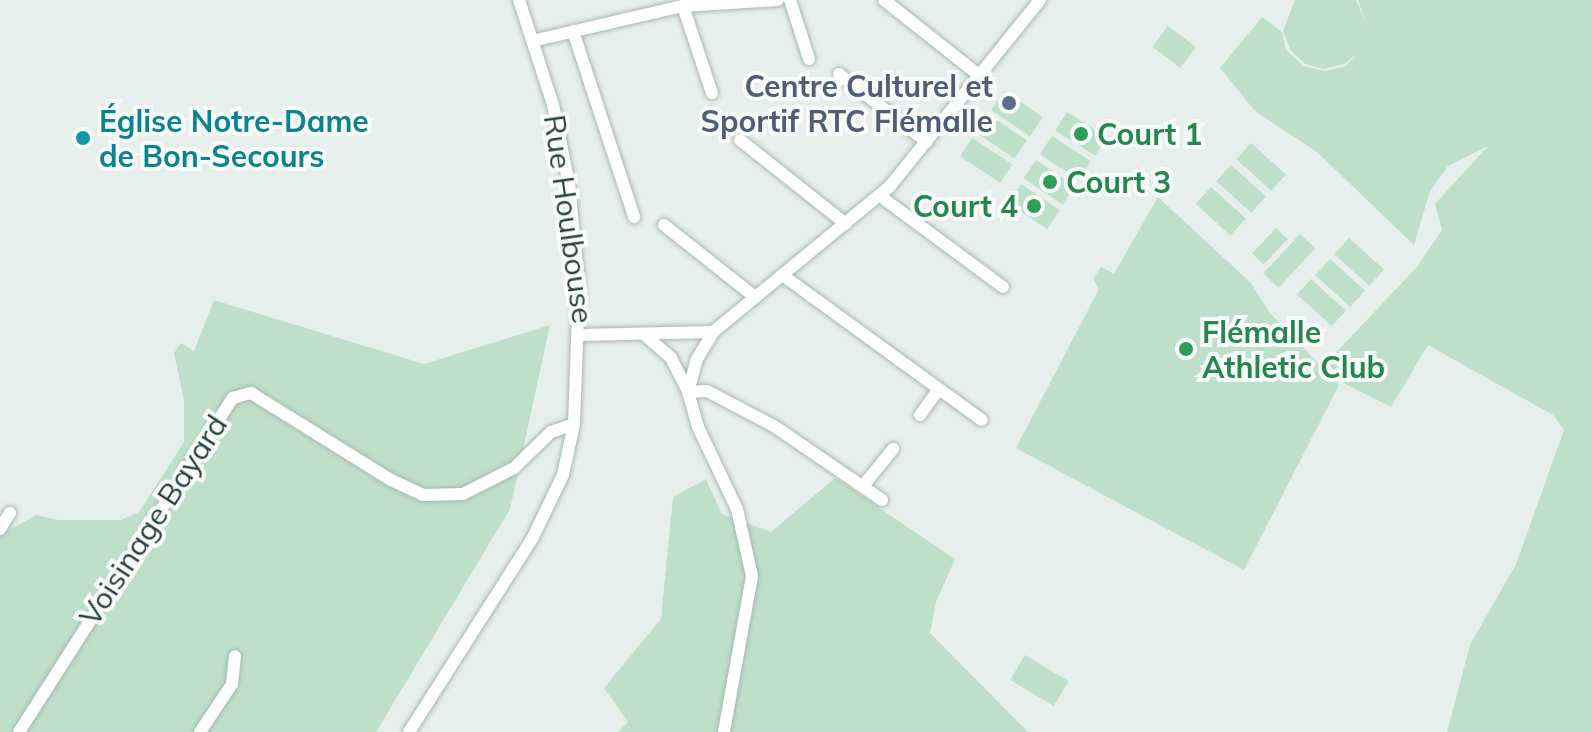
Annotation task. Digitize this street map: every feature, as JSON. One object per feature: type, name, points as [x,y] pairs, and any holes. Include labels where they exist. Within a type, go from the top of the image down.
[{"type":"street","name":"Rue Houlbouse","points":[[519,0],[566,164],[579,287],[580,335],[646,336],[713,332]]},
{"type":"street","points":[[532,41],[683,6],[778,0]]},
{"type":"street","points":[[790,0],[809,59]]},
{"type":"street","points":[[884,0],[980,76]]},
{"type":"street","points":[[688,392],[697,359],[713,332],[785,277],[880,196],[1040,0]]},
{"type":"street","points":[[683,6],[712,93]]},
{"type":"street","name":"Rue Houlbouse","points":[[573,31],[634,217]]},
{"type":"street","points":[[839,74],[927,142]]},
{"type":"street","points":[[740,140],[846,224]]},
{"type":"street","points":[[880,196],[1003,287]]},
{"type":"street","points":[[664,225],[755,297]]},
{"type":"street","points":[[785,277],[982,420]]},
{"type":"street","points":[[409,732],[533,537],[563,475],[574,424],[580,335]]},
{"type":"street","points":[[646,336],[671,358],[688,392],[698,427],[737,509],[752,576],[724,732]]},
{"type":"street","points":[[920,415],[939,389]]},
{"type":"street","points":[[688,392],[707,391],[774,426],[882,500]]},
{"type":"street","name":"Voisinage Bayard","points":[[19,732],[233,398],[251,393],[391,480],[423,495],[463,494],[514,468],[551,432],[574,424]]},
{"type":"street","points":[[863,486],[893,449]]},
{"type":"street","points":[[0,529],[10,513]]},
{"type":"street","points":[[200,732],[232,684],[235,656]]},
{"type":"green space","points":[[1295,0],[1356,0],[1366,23],[1358,0],[1592,0],[1592,732],[1447,732],[1470,645],[1516,564],[1564,430],[1553,415],[1428,345],[1391,407],[1345,384],[1327,362],[1417,267],[1442,230],[1435,204],[1488,146],[1448,166],[1430,191],[1414,245],[1317,152],[1255,111],[1220,68],[1262,17],[1282,32],[1286,50],[1304,66],[1325,71],[1346,66],[1357,54],[1344,64],[1324,69],[1305,64],[1290,50],[1283,31]]},
{"type":"green space","points":[[1168,26],[1196,47],[1180,68],[1152,47]]},
{"type":"green space","points":[[1004,91],[1043,117],[1030,136],[991,110]]},
{"type":"green space","name":"Court 1","points":[[1067,112],[1107,137],[1095,156],[1055,131]]},
{"type":"green space","points":[[988,114],[1027,140],[1015,159],[976,132]]},
{"type":"green space","points":[[1052,136],[1091,161],[1079,180],[1040,154]]},
{"type":"green space","points":[[972,138],[1012,164],[1000,183],[960,156]]},
{"type":"green space","points":[[1251,143],[1286,174],[1271,191],[1236,159]]},
{"type":"green space","name":"Court 3","points":[[1036,160],[1075,186],[1063,205],[1024,178]]},
{"type":"green space","points":[[1231,165],[1266,196],[1251,213],[1216,181]]},
{"type":"green space","name":"Court 4","points":[[1021,184],[1060,210],[1047,229],[1008,203]]},
{"type":"green space","points":[[1211,187],[1246,218],[1231,236],[1196,204]]},
{"type":"green space","name":"Flémalle Athletic Club","points":[[1158,197],[1251,283],[1270,313],[1339,385],[1244,570],[1016,448],[1099,289],[1093,279],[1101,267],[1114,274]]},
{"type":"green space","points":[[1276,228],[1288,239],[1264,265],[1252,254]]},
{"type":"green space","points":[[1300,234],[1315,248],[1279,288],[1263,273]]},
{"type":"green space","points":[[1349,238],[1384,269],[1369,286],[1334,254]]},
{"type":"green space","points":[[1330,259],[1365,290],[1350,307],[1315,275]]},
{"type":"green space","points":[[1311,279],[1346,310],[1332,326],[1297,295]]},
{"type":"green space","points":[[214,300],[424,364],[550,325],[510,509],[376,732],[0,732],[0,535],[36,515],[58,520],[121,520],[139,512],[184,442],[184,400],[174,353],[181,343],[194,351]]},
{"type":"green space","points":[[835,478],[955,559],[936,602],[930,633],[1028,732],[618,732],[628,722],[604,688],[661,619],[673,497],[706,479],[722,514],[771,532]]},
{"type":"green space","points":[[1025,655],[1069,681],[1054,706],[1010,680]]},
{"type":"place","name":"Centre Culturel et Sportif RTC Flémalle","points":[[1009,103]]},
{"type":"place","name":"Court 1","points":[[1081,134]]},
{"type":"place","name":"Église Notre-Dame de Bon-Secours","points":[[83,138]]},
{"type":"place","name":"Court 3","points":[[1050,182]]},
{"type":"place","name":"Court 4","points":[[1034,206]]},
{"type":"place","name":"Flémalle Athletic Club","points":[[1186,349]]}]
